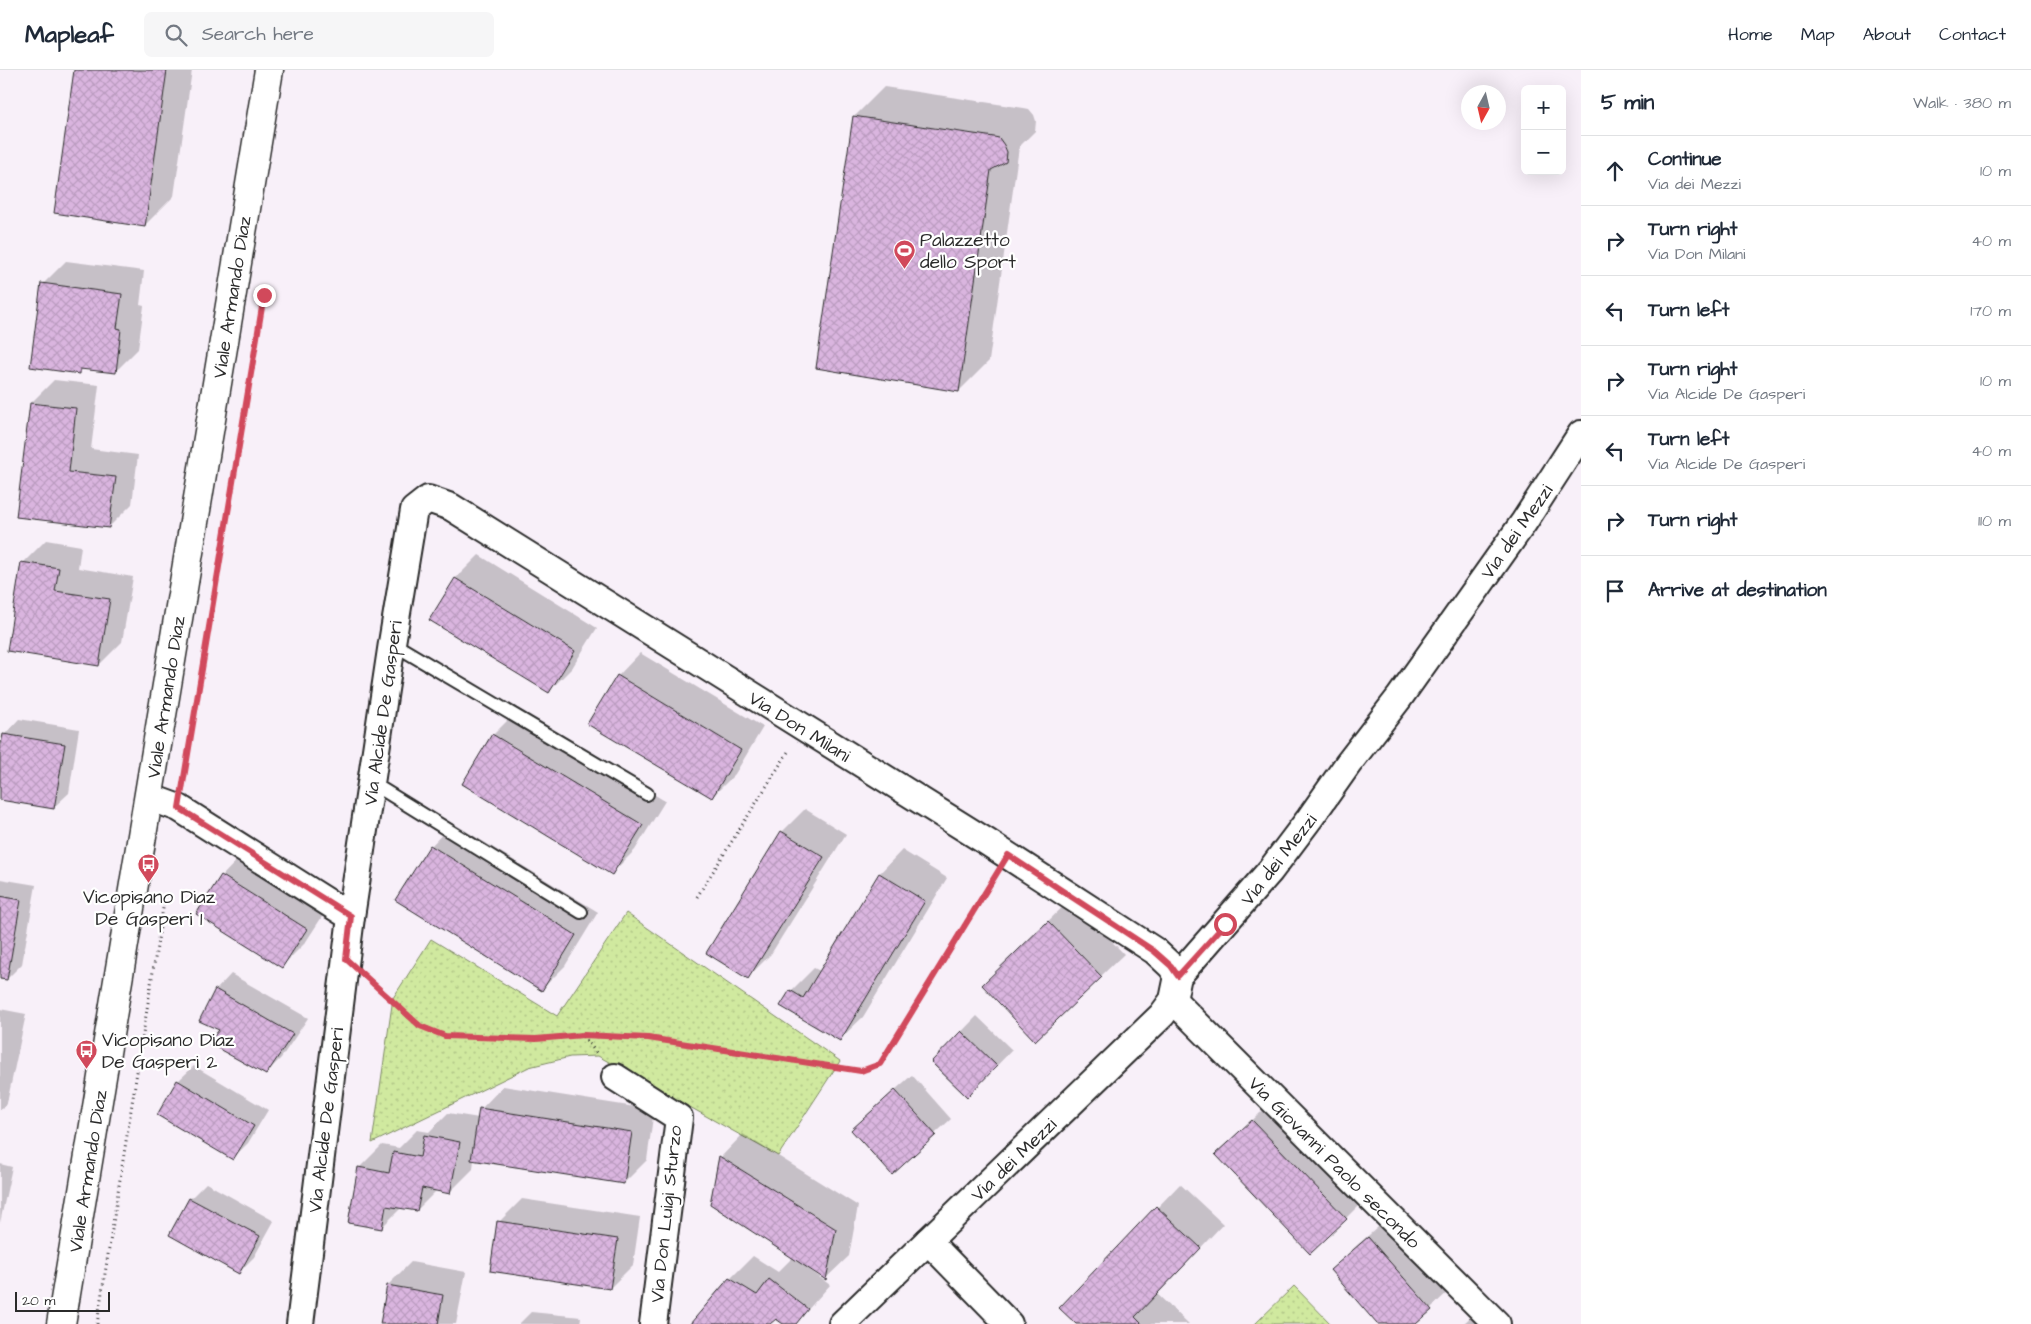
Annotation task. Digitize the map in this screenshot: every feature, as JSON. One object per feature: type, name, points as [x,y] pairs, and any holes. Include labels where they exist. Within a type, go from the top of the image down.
[{"type":"street","name":"Viale Armando Diaz","points":[[61,1324],[269,70]]},
{"type":"street","name":"Via dei Mezzi","points":[[842,1324],[1162,1015],[1175,988],[1310,818],[1348,764],[1399,698],[1524,522],[1581,434]]},
{"type":"street","name":"Via Don Milani","points":[[414,510],[428,499],[451,507],[1008,855],[1154,951],[1171,966],[1175,988]]},
{"type":"street","name":"Via Alcide De Gasperi","points":[[300,1324],[351,916],[414,510]]},
{"type":"street","points":[[149,797],[179,808],[351,916]]},
{"type":"street","name":"Via Giovanni Paolo secondo","points":[[1175,988],[1497,1324]]},
{"type":"street","name":"Via Don Luigi Sturzo","points":[[614,1077],[679,1118],[653,1324]]},
{"type":"street","points":[[928,1241],[1009,1324]]},
{"type":"lane","points":[[392,643],[647,794]]},
{"type":"lane","points":[[372,783],[581,912]]},
{"type":"path","points":[[696,897],[803,728]]},
{"type":"path","points":[[346,959],[420,1026],[445,1036],[536,1039],[583,1035],[648,1038],[861,1071],[880,1064],[1008,855]]},
{"type":"path","points":[[97,1324],[166,892]]},
{"type":"green space","points":[[626,913],[840,1061],[778,1156],[598,1056],[570,1057],[529,1067],[372,1143],[393,998],[431,939],[557,1016]]},
{"type":"green space","points":[[1294,1286],[1331,1324],[1255,1324]]},
{"type":"building","points":[[74,70],[167,70],[145,227],[54,213]]},
{"type":"building","name":"Palazzetto dello Sport","points":[[853,116],[999,138],[1007,152],[1006,162],[991,170],[959,392],[816,368]]},
{"type":"building","points":[[41,283],[122,294],[117,328],[121,329],[116,373],[80,369],[80,374],[30,367]]},
{"type":"building","points":[[30,403],[76,408],[69,472],[116,477],[109,528],[16,517]]},
{"type":"building","points":[[21,562],[59,568],[55,591],[110,599],[99,666],[7,651]]},
{"type":"building","points":[[455,578],[575,651],[549,693],[429,620]]},
{"type":"building","points":[[617,675],[741,750],[712,798],[587,724]]},
{"type":"building","points":[[3,734],[65,744],[54,809],[0,800],[0,750]]},
{"type":"building","points":[[492,734],[643,825],[612,875],[462,784]]},
{"type":"building","points":[[781,831],[824,857],[748,979],[706,953]]},
{"type":"building","points":[[430,845],[576,935],[542,991],[395,900]]},
{"type":"building","points":[[879,873],[925,901],[840,1041],[780,1006],[790,990],[803,998]]},
{"type":"building","points":[[221,875],[307,929],[282,968],[196,914]]},
{"type":"building","points":[[0,896],[21,900],[7,980],[0,979]]},
{"type":"building","points":[[1048,921],[1102,977],[1035,1041],[982,985]]},
{"type":"building","points":[[215,989],[293,1034],[266,1075],[208,1043],[219,1030],[199,1021]]},
{"type":"building","points":[[961,1031],[997,1066],[967,1097],[931,1062]]},
{"type":"building","points":[[177,1080],[254,1126],[233,1160],[157,1115]]},
{"type":"building","points":[[895,1090],[936,1135],[892,1175],[851,1130]]},
{"type":"building","points":[[479,1108],[632,1132],[624,1184],[471,1160]]},
{"type":"building","points":[[1252,1120],[1347,1219],[1310,1254],[1215,1154]]},
{"type":"building","points":[[424,1135],[460,1142],[450,1194],[422,1188],[417,1211],[386,1206],[382,1229],[348,1223],[358,1167],[389,1173],[393,1152],[420,1157]]},
{"type":"building","points":[[719,1156],[836,1229],[826,1280],[710,1204]]},
{"type":"building","points":[[189,1198],[260,1236],[239,1274],[169,1235]]},
{"type":"building","points":[[1156,1206],[1201,1248],[1135,1317],[1142,1324],[1076,1324],[1059,1308]]},
{"type":"building","points":[[497,1221],[618,1239],[610,1289],[490,1271]]},
{"type":"building","points":[[1368,1237],[1432,1310],[1416,1324],[1377,1324],[1330,1270]]},
{"type":"building","points":[[729,1278],[757,1295],[769,1279],[808,1309],[796,1324],[783,1324],[776,1319],[770,1324],[690,1324]]},
{"type":"building","points":[[387,1285],[443,1295],[438,1324],[380,1324]]},
{"type":"place","name":"Palazzetto dello Sport","points":[[904,269]]},
{"type":"place","name":"Vicopisano Diaz De Gasperi 1","points":[[149,884]]},
{"type":"place","name":"Vicopisano Diaz De Gasperi 2","points":[[86,1069]]},
{"type":"route","points":[[264,295],[179,808],[351,916],[346,959],[420,1026],[445,1036],[480,1038],[536,1039],[583,1035],[648,1038],[861,1071],[880,1064],[1008,855],[1163,957],[1178,976],[1225,924]]}]
